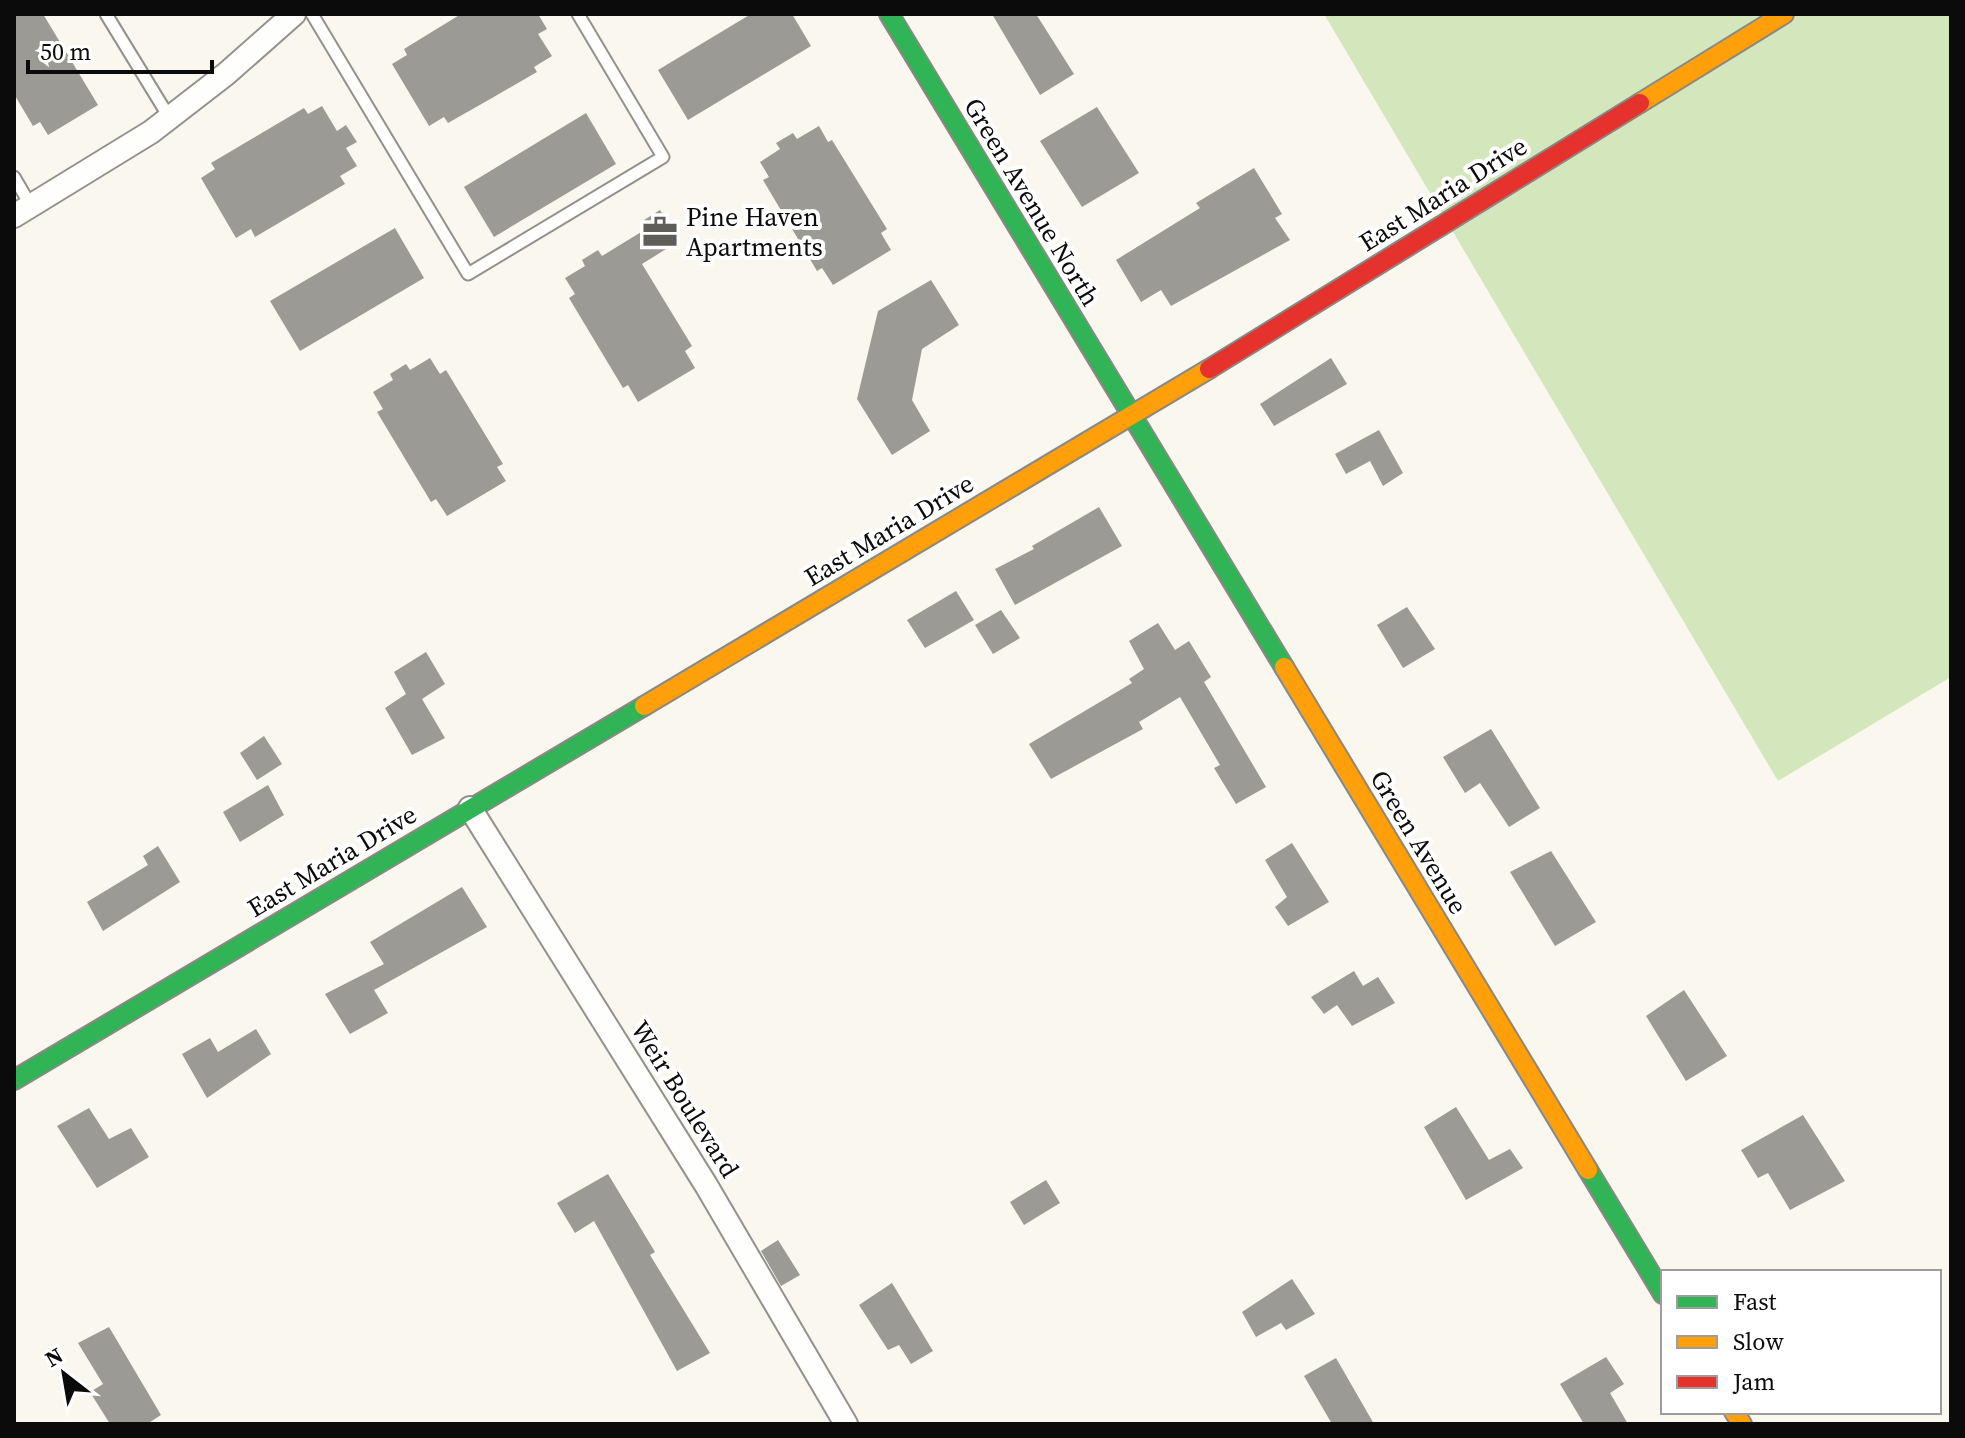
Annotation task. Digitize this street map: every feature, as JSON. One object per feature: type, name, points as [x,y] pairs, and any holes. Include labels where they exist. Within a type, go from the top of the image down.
[{"type":"street","points":[[22,211],[169,117],[294,14]]},
{"type":"street","name":"Green Avenue North","points":[[889,14],[1131,417]]},
{"type":"street","name":"East Maria Drive","points":[[14,1080],[1131,417],[1784,14]]},
{"type":"street","name":"Green Avenue","points":[[1131,417],[1661,1291]]},
{"type":"street","name":"Weir Boulevard","points":[[470,808],[706,1185],[846,1424]]},
{"type":"lane","points":[[106,14],[169,117]]},
{"type":"lane","points":[[312,14],[468,274],[663,157],[578,14]]},
{"type":"lane","points":[[14,177],[22,211]]},
{"type":"green space","points":[[1324,14],[1951,14],[1951,677],[1778,781]]},
{"type":"building","points":[[14,14],[43,14],[98,105],[48,135],[40,122],[33,126],[14,94]]},
{"type":"building","points":[[461,14],[538,14],[547,29],[538,34],[552,56],[534,67],[537,72],[492,98],[448,123],[444,117],[429,126],[392,64],[407,55],[404,49]]},
{"type":"building","points":[[751,14],[792,14],[811,46],[688,120],[658,70]]},
{"type":"building","points":[[992,14],[1036,14],[1074,74],[1040,95]]},
{"type":"building","points":[[322,106],[337,131],[346,125],[357,142],[346,148],[357,166],[340,176],[345,184],[255,237],[251,229],[236,238],[201,178],[215,169],[211,163],[304,108],[308,114]]},
{"type":"building","points":[[1097,107],[1139,173],[1082,207],[1040,141]]},
{"type":"building","points":[[586,113],[616,164],[494,237],[464,187]]},
{"type":"building","points":[[819,126],[828,142],[832,140],[887,229],[881,233],[891,250],[833,285],[822,268],[817,271],[763,180],[769,177],[760,162],[780,149],[776,143],[793,133],[797,139]]},
{"type":"building","points":[[1254,168],[1282,214],[1275,218],[1290,240],[1171,306],[1161,290],[1141,302],[1116,260],[1200,208],[1196,203]]},
{"type":"building","points":[[660,210],[679,241],[642,264],[692,346],[685,351],[695,368],[638,402],[628,385],[623,388],[569,298],[575,294],[565,278],[585,266],[582,260],[598,250],[602,256],[646,229],[641,222]]},
{"type":"building","points":[[395,228],[424,278],[300,351],[270,301]]},
{"type":"building","points":[[931,280],[959,325],[922,349],[912,400],[930,431],[892,455],[857,399],[878,311]]},
{"type":"building","points":[[430,358],[440,374],[446,370],[503,464],[497,467],[506,481],[447,516],[436,499],[431,502],[377,412],[383,409],[373,392],[393,380],[390,374],[406,364],[410,370]]},
{"type":"building","points":[[1331,358],[1347,384],[1274,426],[1260,404]]},
{"type":"building","points":[[1379,430],[1403,473],[1383,486],[1370,461],[1346,474],[1335,454]]},
{"type":"building","points":[[1099,507],[1122,546],[1015,605],[995,569],[1034,549],[1032,546]]},
{"type":"building","points":[[956,591],[974,620],[925,648],[907,620]]},
{"type":"building","points":[[1407,607],[1435,649],[1403,668],[1377,625]]},
{"type":"building","points":[[1001,610],[1020,638],[993,654],[975,625]]},
{"type":"building","points":[[1158,623],[1175,650],[1189,641],[1211,677],[1204,682],[1266,787],[1236,804],[1214,768],[1220,765],[1180,697],[1139,722],[1143,729],[1051,779],[1029,744],[1132,683],[1129,679],[1144,669],[1129,641]]},
{"type":"building","points":[[426,652],[445,684],[422,699],[445,738],[412,755],[385,708],[406,694],[394,672]]},
{"type":"building","points":[[1491,729],[1540,808],[1509,827],[1480,783],[1465,793],[1443,757]]},
{"type":"building","points":[[264,736],[282,764],[257,780],[240,753]]},
{"type":"building","points":[[268,785],[284,815],[240,842],[223,812]]},
{"type":"building","points":[[1292,843],[1329,902],[1288,926],[1275,907],[1287,897],[1265,860]]},
{"type":"building","points":[[158,846],[180,882],[103,931],[87,902],[148,865],[143,856]]},
{"type":"building","points":[[1551,851],[1596,922],[1555,946],[1510,872]]},
{"type":"building","points":[[462,887],[487,927],[374,990],[388,1013],[350,1034],[325,994],[384,964],[370,942]]},
{"type":"building","points":[[1354,971],[1363,986],[1378,977],[1395,1003],[1352,1026],[1337,1005],[1324,1014],[1311,997]]},
{"type":"building","points":[[1684,990],[1727,1056],[1686,1081],[1646,1016]]},
{"type":"building","points":[[256,1029],[271,1054],[207,1098],[182,1054],[210,1038],[218,1052]]},
{"type":"building","points":[[1456,1107],[1489,1160],[1510,1149],[1523,1168],[1466,1200],[1424,1127]]},
{"type":"building","points":[[89,1108],[109,1139],[131,1128],[149,1157],[97,1188],[57,1126]]},
{"type":"building","points":[[1803,1115],[1845,1181],[1790,1210],[1768,1173],[1758,1178],[1741,1150]]},
{"type":"building","points":[[608,1174],[655,1252],[650,1255],[710,1353],[677,1371],[594,1221],[575,1233],[557,1203]]},
{"type":"building","points":[[1046,1180],[1060,1203],[1024,1225],[1010,1202]]},
{"type":"building","points":[[778,1240],[800,1275],[781,1286],[761,1251]]},
{"type":"building","points":[[1292,1279],[1315,1314],[1286,1330],[1281,1323],[1256,1337],[1242,1312]]},
{"type":"building","points":[[892,1283],[933,1351],[911,1364],[899,1345],[888,1350],[859,1305]]},
{"type":"building","points":[[109,1327],[161,1415],[147,1424],[110,1424],[90,1392],[103,1384],[78,1343]]},
{"type":"building","points":[[1606,1357],[1624,1384],[1610,1393],[1628,1424],[1584,1424],[1560,1384]]},
{"type":"building","points":[[1336,1358],[1374,1424],[1332,1424],[1304,1376]]},
{"type":"traffic: fast","points":[[889,14],[1284,667]]},
{"type":"traffic: fast","points":[[14,1080],[644,706]]},
{"type":"traffic: fast","points":[[1588,1170],[1661,1291]]},
{"type":"traffic: slow","points":[[1640,103],[1784,14]]},
{"type":"traffic: slow","points":[[644,706],[1209,369]]},
{"type":"traffic: slow","points":[[1284,667],[1588,1170]]},
{"type":"traffic: slow","points":[[1735,1414],[1742,1424]]},
{"type":"traffic: jam","points":[[1209,369],[1640,103]]},
{"type":"place","name":"Pine Haven Apartments","points":[[660,232]]}]
